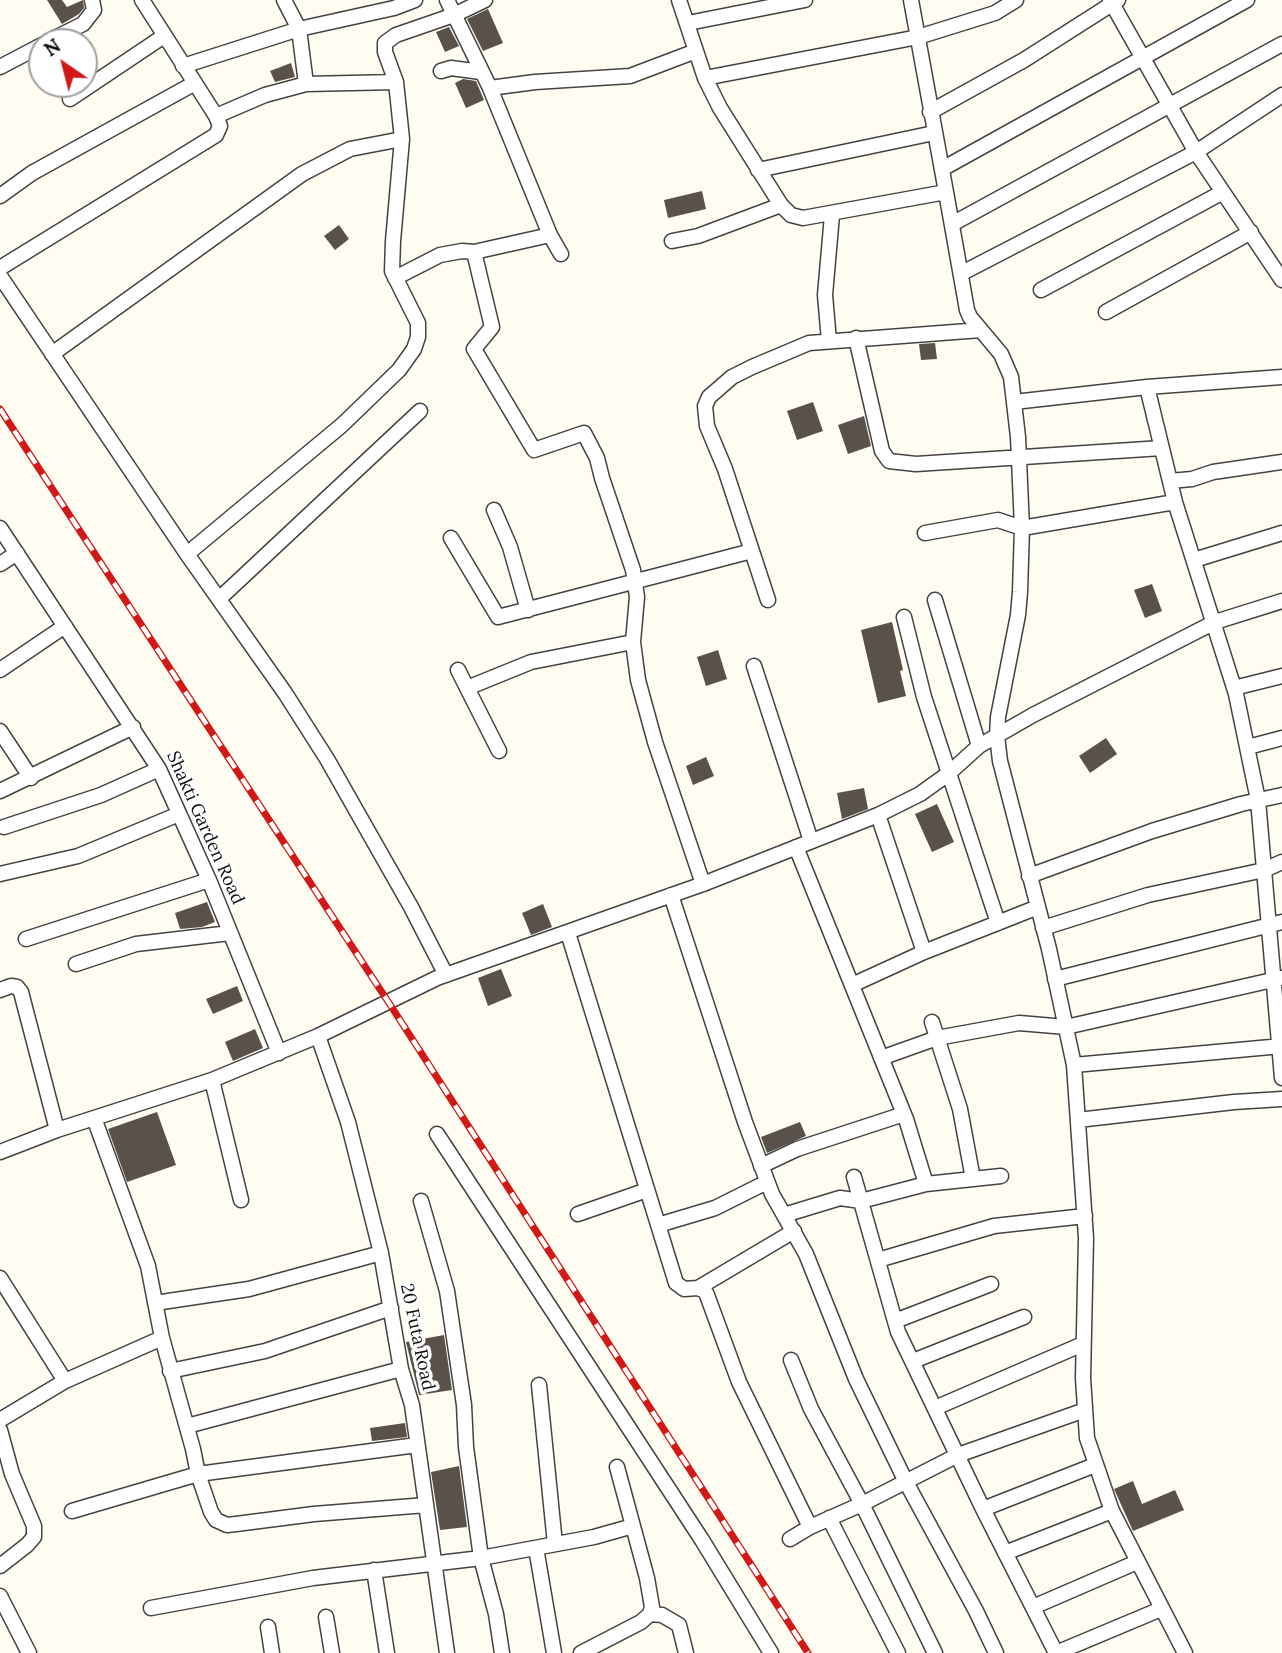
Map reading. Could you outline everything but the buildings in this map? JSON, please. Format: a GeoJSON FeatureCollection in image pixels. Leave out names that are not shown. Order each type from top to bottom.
{"type":"FeatureCollection","features":[{"type":"Feature","properties":{"kind":"street"},"geometry":{"type":"LineString","coordinates":[[0,268],[216,135],[220,127],[216,116],[142,0]]}},
{"type":"Feature","properties":{"kind":"street"},"geometry":{"type":"LineString","coordinates":[[284,0],[299,29],[306,84]]}},
{"type":"Feature","properties":{"kind":"street"},"geometry":{"type":"LineString","coordinates":[[183,66],[299,29],[394,8],[415,0]]}},
{"type":"Feature","properties":{"kind":"street"},"geometry":{"type":"LineString","coordinates":[[447,0],[490,88],[550,234],[561,254]]}},
{"type":"Feature","properties":{"kind":"street"},"geometry":{"type":"LineString","coordinates":[[187,554],[342,425],[399,370],[414,349],[418,337],[418,323],[392,271],[402,139],[396,82],[385,52],[385,43],[396,35],[454,15],[485,0]]}},
{"type":"Feature","properties":{"kind":"street"},"geometry":{"type":"LineString","coordinates":[[679,0],[705,78],[758,170],[781,205],[791,215],[803,218],[832,215],[946,192]]}},
{"type":"Feature","properties":{"kind":"street"},"geometry":{"type":"LineString","coordinates":[[688,23],[805,0]]}},
{"type":"Feature","properties":{"kind":"street"},"geometry":{"type":"LineString","coordinates":[[911,0],[967,310],[1001,354],[1011,377],[1019,456],[1022,528],[1018,615],[998,717],[997,736],[1000,761],[1038,907],[1074,1065],[1085,1216],[1083,1344],[1087,1438],[1112,1511],[1185,1653]]}},
{"type":"Feature","properties":{"kind":"street"},"geometry":{"type":"LineString","coordinates":[[705,78],[918,37],[995,13],[1016,0]]}},
{"type":"Feature","properties":{"kind":"street"},"geometry":{"type":"LineString","coordinates":[[942,169],[1247,0]]}},
{"type":"Feature","properties":{"kind":"street"},"geometry":{"type":"LineString","coordinates":[[75,28],[83,24],[94,10],[94,1]]}},
{"type":"Feature","properties":{"kind":"street"},"geometry":{"type":"LineString","coordinates":[[930,111],[1024,61],[1113,1],[1140,58],[1196,152],[1282,280]]}},
{"type":"Feature","properties":{"kind":"street"},"geometry":{"type":"LineString","coordinates":[[70,99],[164,36]]}},
{"type":"Feature","properties":{"kind":"street"},"geometry":{"type":"LineString","coordinates":[[952,224],[1282,44]]}},
{"type":"Feature","properties":{"kind":"street"},"geometry":{"type":"LineString","coordinates":[[490,88],[630,76],[696,51]]}},
{"type":"Feature","properties":{"kind":"street"},"geometry":{"type":"LineString","coordinates":[[0,67],[28,52]]}},
{"type":"Feature","properties":{"kind":"street"},"geometry":{"type":"LineString","coordinates":[[441,71],[450,68],[481,72]]}},
{"type":"Feature","properties":{"kind":"street"},"geometry":{"type":"LineString","coordinates":[[216,116],[265,95],[306,84],[396,82]]}},
{"type":"Feature","properties":{"kind":"street"},"geometry":{"type":"LineString","coordinates":[[0,196],[32,173],[195,83]]}},
{"type":"Feature","properties":{"kind":"street"},"geometry":{"type":"LineString","coordinates":[[961,273],[1196,152],[1282,95]]}},
{"type":"Feature","properties":{"kind":"street"},"geometry":{"type":"LineString","coordinates":[[758,170],[934,133]]}},
{"type":"Feature","properties":{"kind":"street"},"geometry":{"type":"LineString","coordinates":[[52,354],[302,174],[350,149],[402,139]]}},
{"type":"Feature","properties":{"kind":"street"},"geometry":{"type":"LineString","coordinates":[[1041,290],[1223,192]]}},
{"type":"Feature","properties":{"kind":"street"},"geometry":{"type":"LineString","coordinates":[[672,241],[698,236],[781,205]]}},
{"type":"Feature","properties":{"kind":"street"},"geometry":{"type":"LineString","coordinates":[[829,341],[825,295],[832,215]]}},
{"type":"Feature","properties":{"kind":"street"},"geometry":{"type":"LineString","coordinates":[[1105,312],[1251,232]]}},
{"type":"Feature","properties":{"kind":"street"},"geometry":{"type":"LineString","coordinates":[[395,278],[440,255],[474,252],[550,234]]}},
{"type":"Feature","properties":{"kind":"street"},"geometry":{"type":"LineString","coordinates":[[474,252],[492,327],[474,349],[534,450],[584,433],[597,458],[627,548],[635,583],[637,597],[633,642],[638,680],[655,742],[703,884]]}},
{"type":"Feature","properties":{"kind":"street"},"geometry":{"type":"LineString","coordinates":[[0,276],[187,554],[285,693],[327,759],[411,907],[446,975]]}},
{"type":"Feature","properties":{"kind":"street"},"geometry":{"type":"LineString","coordinates":[[768,600],[725,468],[707,426],[705,406],[709,397],[719,387],[752,366],[809,343],[981,330]]}},
{"type":"Feature","properties":{"kind":"street"},"geometry":{"type":"LineString","coordinates":[[856,338],[883,451],[889,461],[916,464],[1162,448]]}},
{"type":"Feature","properties":{"kind":"street"},"geometry":{"type":"LineString","coordinates":[[1014,402],[1147,387],[1282,377]]}},
{"type":"Feature","properties":{"kind":"street"},"geometry":{"type":"LineString","coordinates":[[1147,387],[1175,502],[1215,622],[1248,747],[1258,800],[1264,870],[1276,923],[1282,1078]]}},
{"type":"Feature","properties":{"kind":"street"},"geometry":{"type":"LineString","coordinates":[[219,599],[420,411]]}},
{"type":"Feature","properties":{"kind":"street"},"geometry":{"type":"LineString","coordinates":[[1170,481],[1282,462]]}},
{"type":"Feature","properties":{"kind":"street"},"geometry":{"type":"LineString","coordinates":[[925,534],[998,520],[1022,528],[1175,502]]}},
{"type":"Feature","properties":{"kind":"street"},"geometry":{"type":"LineString","coordinates":[[494,510],[510,547],[528,610]]}},
{"type":"Feature","properties":{"kind":"street","name":"Shakti Garden Road"},"geometry":{"type":"LineString","coordinates":[[0,528],[159,769],[209,880],[279,1053]]}},
{"type":"Feature","properties":{"kind":"street"},"geometry":{"type":"LineString","coordinates":[[1194,560],[1282,533]]}},
{"type":"Feature","properties":{"kind":"street"},"geometry":{"type":"LineString","coordinates":[[451,538],[498,617],[752,551]]}},
{"type":"Feature","properties":{"kind":"street"},"geometry":{"type":"LineString","coordinates":[[0,564],[17,553]]}},
{"type":"Feature","properties":{"kind":"street"},"geometry":{"type":"LineString","coordinates":[[935,600],[979,746]]}},
{"type":"Feature","properties":{"kind":"street"},"geometry":{"type":"LineString","coordinates":[[0,1152],[57,1130],[212,1080],[318,1036],[446,975],[703,884],[878,815],[920,794],[948,774],[979,746],[997,736],[1215,622],[1282,601]]}},
{"type":"Feature","properties":{"kind":"street"},"geometry":{"type":"LineString","coordinates":[[904,617],[924,697],[998,923]]}},
{"type":"Feature","properties":{"kind":"street"},"geometry":{"type":"LineString","coordinates":[[0,670],[65,626]]}},
{"type":"Feature","properties":{"kind":"street"},"geometry":{"type":"LineString","coordinates":[[467,688],[531,662],[633,642]]}},
{"type":"Feature","properties":{"kind":"street"},"geometry":{"type":"LineString","coordinates":[[754,666],[811,841]]}},
{"type":"Feature","properties":{"kind":"street"},"geometry":{"type":"LineString","coordinates":[[458,670],[499,751]]}},
{"type":"Feature","properties":{"kind":"street"},"geometry":{"type":"LineString","coordinates":[[1234,688],[1282,676]]}},
{"type":"Feature","properties":{"kind":"street"},"geometry":{"type":"LineString","coordinates":[[0,791],[133,727]]}},
{"type":"Feature","properties":{"kind":"street"},"geometry":{"type":"LineString","coordinates":[[0,731],[31,778]]}},
{"type":"Feature","properties":{"kind":"street"},"geometry":{"type":"LineString","coordinates":[[1248,747],[1282,738]]}},
{"type":"Feature","properties":{"kind":"street"},"geometry":{"type":"LineString","coordinates":[[4,827],[101,795],[159,769]]}},
{"type":"Feature","properties":{"kind":"street"},"geometry":{"type":"LineString","coordinates":[[1029,876],[1152,831],[1282,795]]}},
{"type":"Feature","properties":{"kind":"street"},"geometry":{"type":"LineString","coordinates":[[0,874],[78,856],[179,814]]}},
{"type":"Feature","properties":{"kind":"street"},"geometry":{"type":"LineString","coordinates":[[878,815],[925,952]]}},
{"type":"Feature","properties":{"kind":"street"},"geometry":{"type":"LineString","coordinates":[[796,848],[904,1114],[926,1184]]}},
{"type":"Feature","properties":{"kind":"street"},"geometry":{"type":"LineString","coordinates":[[1043,929],[1148,895],[1264,870],[1282,862]]}},
{"type":"Feature","properties":{"kind":"street"},"geometry":{"type":"LineString","coordinates":[[26,939],[209,880]]}},
{"type":"Feature","properties":{"kind":"street"},"geometry":{"type":"LineString","coordinates":[[671,895],[767,1182],[806,1254],[856,1379],[906,1482],[996,1653]]}},
{"type":"Feature","properties":{"kind":"street"},"geometry":{"type":"LineString","coordinates":[[852,985],[925,952],[1038,907]]}},
{"type":"Feature","properties":{"kind":"street"},"geometry":{"type":"LineString","coordinates":[[1055,979],[1276,923]]}},
{"type":"Feature","properties":{"kind":"street"},"geometry":{"type":"LineString","coordinates":[[76,964],[136,944],[230,933]]}},
{"type":"Feature","properties":{"kind":"street"},"geometry":{"type":"LineString","coordinates":[[568,933],[676,1283],[684,1289],[698,1288],[794,1231]]}},
{"type":"Feature","properties":{"kind":"street"},"geometry":{"type":"LineString","coordinates":[[881,1058],[937,1038],[1019,1023],[1066,1027],[1278,978]]}},
{"type":"Feature","properties":{"kind":"street"},"geometry":{"type":"LineString","coordinates":[[0,990],[11,986],[18,987],[21,992],[57,1130]]}},
{"type":"Feature","properties":{"kind":"street"},"geometry":{"type":"LineString","coordinates":[[932,1023],[960,1109],[973,1179]]}},
{"type":"Feature","properties":{"kind":"street","name":"20 Futa Road"},"geometry":{"type":"LineString","coordinates":[[318,1036],[348,1122],[381,1253],[401,1369],[412,1405],[447,1653]]}},
{"type":"Feature","properties":{"kind":"street"},"geometry":{"type":"LineString","coordinates":[[1074,1065],[1280,1046]]}},
{"type":"Feature","properties":{"kind":"street"},"geometry":{"type":"LineString","coordinates":[[212,1080],[241,1200]]}},
{"type":"Feature","properties":{"kind":"street"},"geometry":{"type":"LineString","coordinates":[[1078,1120],[1282,1099]]}},
{"type":"Feature","properties":{"kind":"street"},"geometry":{"type":"LineString","coordinates":[[761,1166],[797,1149],[904,1114]]}},
{"type":"Feature","properties":{"kind":"street"},"geometry":{"type":"LineString","coordinates":[[94,1118],[148,1266],[170,1371],[198,1474],[216,1520],[228,1525],[314,1514],[426,1505]]}},
{"type":"Feature","properties":{"kind":"street"},"geometry":{"type":"LineString","coordinates":[[437,1134],[702,1540],[771,1653]]}},
{"type":"Feature","properties":{"kind":"street"},"geometry":{"type":"LineString","coordinates":[[784,1215],[839,1198],[861,1201],[926,1184],[1001,1176]]}},
{"type":"Feature","properties":{"kind":"street"},"geometry":{"type":"LineString","coordinates":[[854,1177],[895,1321],[983,1509],[1056,1653],[1161,1609]]}},
{"type":"Feature","properties":{"kind":"street"},"geometry":{"type":"LineString","coordinates":[[658,1225],[715,1208],[767,1182]]}},
{"type":"Feature","properties":{"kind":"street"},"geometry":{"type":"LineString","coordinates":[[578,1214],[647,1190]]}},
{"type":"Feature","properties":{"kind":"street"},"geometry":{"type":"LineString","coordinates":[[421,1201],[447,1291],[464,1405],[481,1558],[496,1614],[502,1653]]}},
{"type":"Feature","properties":{"kind":"street"},"geometry":{"type":"LineString","coordinates":[[877,1260],[994,1226],[1085,1216]]}},
{"type":"Feature","properties":{"kind":"street"},"geometry":{"type":"LineString","coordinates":[[155,1303],[249,1289],[381,1253]]}},
{"type":"Feature","properties":{"kind":"street"},"geometry":{"type":"LineString","coordinates":[[0,1278],[65,1381]]}},
{"type":"Feature","properties":{"kind":"street"},"geometry":{"type":"LineString","coordinates":[[895,1321],[991,1284]]}},
{"type":"Feature","properties":{"kind":"street"},"geometry":{"type":"LineString","coordinates":[[698,1288],[707,1295],[740,1382],[810,1527]]}},
{"type":"Feature","properties":{"kind":"street"},"geometry":{"type":"LineString","coordinates":[[170,1371],[265,1352],[391,1308]]}},
{"type":"Feature","properties":{"kind":"street"},"geometry":{"type":"LineString","coordinates":[[913,1362],[1024,1317]]}},
{"type":"Feature","properties":{"kind":"street"},"geometry":{"type":"LineString","coordinates":[[0,1420],[65,1381],[162,1338]]}},
{"type":"Feature","properties":{"kind":"street"},"geometry":{"type":"LineString","coordinates":[[935,1408],[1083,1344]]}},
{"type":"Feature","properties":{"kind":"street"},"geometry":{"type":"LineString","coordinates":[[791,1360],[811,1409],[862,1504],[935,1653]]}},
{"type":"Feature","properties":{"kind":"street"},"geometry":{"type":"LineString","coordinates":[[187,1426],[401,1369]]}},
{"type":"Feature","properties":{"kind":"street"},"geometry":{"type":"LineString","coordinates":[[539,1385],[555,1545]]}},
{"type":"Feature","properties":{"kind":"street"},"geometry":{"type":"LineString","coordinates":[[790,1539],[958,1455],[1085,1410]]}},
{"type":"Feature","properties":{"kind":"street"},"geometry":{"type":"LineString","coordinates":[[0,1430],[12,1474],[34,1526],[34,1537],[0,1566]]}},
{"type":"Feature","properties":{"kind":"street"},"geometry":{"type":"LineString","coordinates":[[72,1511],[198,1474],[417,1445]]}},
{"type":"Feature","properties":{"kind":"street"},"geometry":{"type":"LineString","coordinates":[[983,1509],[1095,1465]]}},
{"type":"Feature","properties":{"kind":"street"},"geometry":{"type":"LineString","coordinates":[[581,1653],[640,1622],[650,1614],[652,1607],[617,1467]]}},
{"type":"Feature","properties":{"kind":"street"},"geometry":{"type":"LineString","coordinates":[[1005,1553],[1112,1511]]}},
{"type":"Feature","properties":{"kind":"street"},"geometry":{"type":"LineString","coordinates":[[829,1518],[898,1653]]}},
{"type":"Feature","properties":{"kind":"street"},"geometry":{"type":"LineString","coordinates":[[152,1608],[313,1578],[481,1558],[555,1545],[633,1526]]}},
{"type":"Feature","properties":{"kind":"street"},"geometry":{"type":"LineString","coordinates":[[536,1548],[554,1653]]}},
{"type":"Feature","properties":{"kind":"street"},"geometry":{"type":"LineString","coordinates":[[1032,1607],[1137,1562]]}},
{"type":"Feature","properties":{"kind":"street"},"geometry":{"type":"LineString","coordinates":[[374,1570],[387,1653]]}},
{"type":"Feature","properties":{"kind":"street"},"geometry":{"type":"LineString","coordinates":[[0,1596],[29,1653]]}},
{"type":"Feature","properties":{"kind":"street"},"geometry":{"type":"LineString","coordinates":[[650,1614],[662,1615],[679,1625],[686,1653]]}},
{"type":"Feature","properties":{"kind":"street"},"geometry":{"type":"LineString","coordinates":[[326,1617],[332,1653]]}},
{"type":"Feature","properties":{"kind":"street"},"geometry":{"type":"LineString","coordinates":[[268,1627],[272,1653]]}},
{"type":"Feature","properties":{"kind":"railway"},"geometry":{"type":"LineString","coordinates":[[0,409],[389,1003],[808,1653]]}}]}
